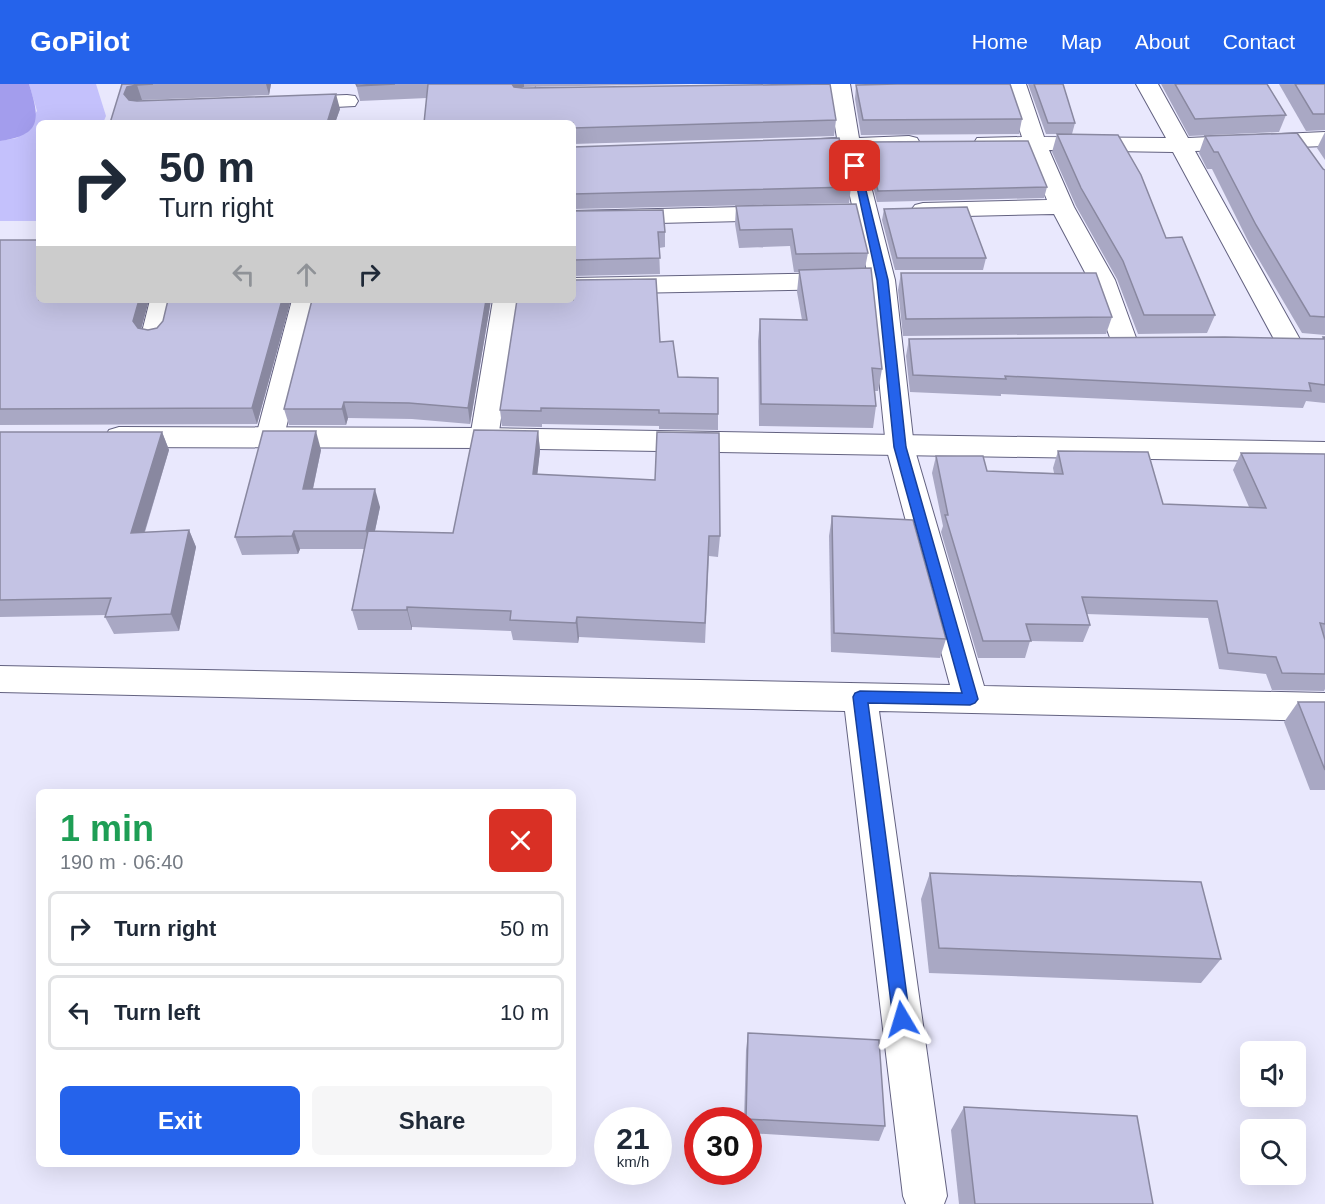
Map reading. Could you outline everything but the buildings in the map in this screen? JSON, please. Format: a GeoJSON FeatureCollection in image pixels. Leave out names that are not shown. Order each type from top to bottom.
{"type":"FeatureCollection","features":[{"type":"Feature","properties":{"kind":"street"},"geometry":{"type":"LineString","coordinates":[[1147,84],[1290,344]]}},
{"type":"Feature","properties":{"kind":"street"},"geometry":{"type":"LineString","coordinates":[[1008,87],[1035,143],[1090,280],[1126,346]]}},
{"type":"Feature","properties":{"kind":"street"},"geometry":{"type":"LineString","coordinates":[[840,88],[849,144],[875,211],[894,280],[901,346],[900,447],[970,699]]}},
{"type":"Feature","properties":{"kind":"street"},"geometry":{"type":"LineString","coordinates":[[521,120],[524,89],[548,94]]}},
{"type":"Feature","properties":{"kind":"street"},"geometry":{"type":"LineString","coordinates":[[279,104],[348,93],[343,120]]}},
{"type":"Feature","properties":{"kind":"street"},"geometry":{"type":"LineString","coordinates":[[1291,130],[1314,164]]}},
{"type":"Feature","properties":{"kind":"street"},"geometry":{"type":"LineString","coordinates":[[965,143],[1179,145],[1291,130],[1325,139]]}},
{"type":"Feature","properties":{"kind":"street"},"geometry":{"type":"LineString","coordinates":[[780,146],[931,143]]}},
{"type":"Feature","properties":{"kind":"street"},"geometry":{"type":"LineString","coordinates":[[875,211],[1062,207]]}},
{"type":"Feature","properties":{"kind":"street"},"geometry":{"type":"LineString","coordinates":[[576,218],[807,213]]}},
{"type":"Feature","properties":{"kind":"street"},"geometry":{"type":"LineString","coordinates":[[576,286],[894,280]]}},
{"type":"Feature","properties":{"kind":"street"},"geometry":{"type":"LineString","coordinates":[[154,336],[162,303]]}},
{"type":"Feature","properties":{"kind":"street"},"geometry":{"type":"LineString","coordinates":[[270,436],[304,303]]}},
{"type":"Feature","properties":{"kind":"street"},"geometry":{"type":"LineString","coordinates":[[484,438],[506,303]]}},
{"type":"Feature","properties":{"kind":"street"},"geometry":{"type":"LineString","coordinates":[[94,437],[484,438],[900,447],[1325,452]]}},
{"type":"Feature","properties":{"kind":"street"},"geometry":{"type":"LineString","coordinates":[[0,679],[1325,707]]}},
{"type":"Feature","properties":{"kind":"street"},"geometry":{"type":"LineString","coordinates":[[860,697],[925,1196]]}},
{"type":"Feature","properties":{"kind":"shaded area"},"geometry":{"type":"Polygon","coordinates":[[[0,84],[29,84],[36,116],[31,130],[14,138],[0,141],[0,84]]]}},
{"type":"Feature","properties":{"kind":"shaded area"},"geometry":{"type":"Polygon","coordinates":[[[29,84],[96,84],[106,116],[104,120],[36,120],[36,221],[0,221],[0,141],[17,138],[37,111],[29,84]]]}},
{"type":"Feature","properties":{"kind":"route"},"geometry":{"type":"LineString","coordinates":[[855,166],[882,280],[900,447],[970,699],[860,697],[902,1019]]}}]}
